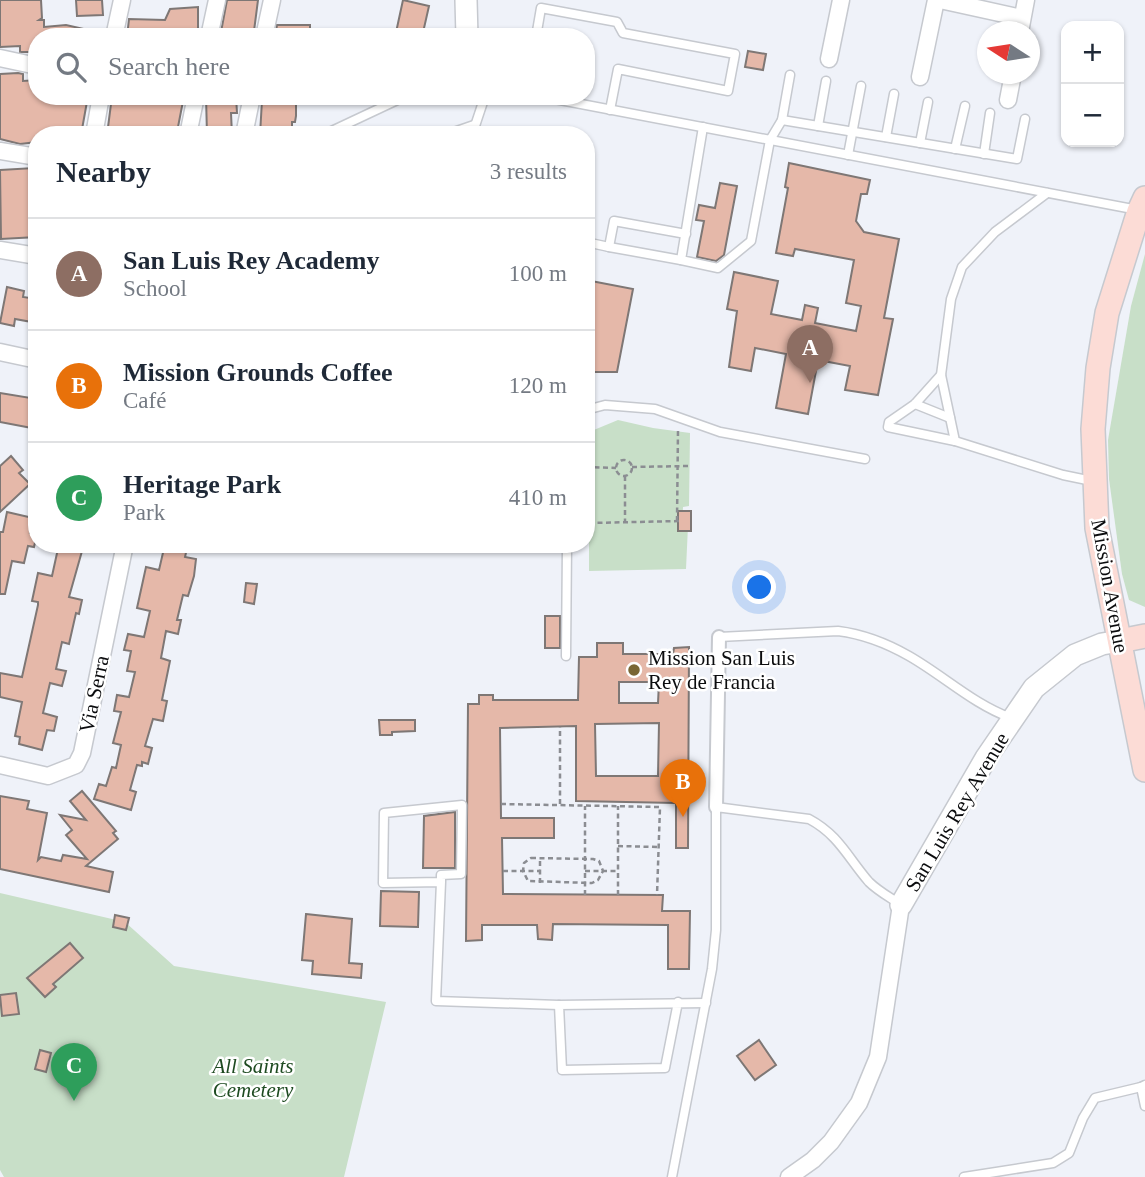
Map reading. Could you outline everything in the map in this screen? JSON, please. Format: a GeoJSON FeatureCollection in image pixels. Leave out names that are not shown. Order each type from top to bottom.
{"type":"FeatureCollection","features":[{"type":"Feature","properties":{"kind":"main road","name":"Mission Avenue"},"geometry":{"type":"LineString","coordinates":[[1142,204],[1107,313],[1093,429],[1097,528],[1145,770]]}},
{"type":"Feature","properties":{"kind":"main road"},"geometry":{"type":"LineString","coordinates":[[1120,641],[1145,636]]}},
{"type":"Feature","properties":{"kind":"street"},"geometry":{"type":"LineString","coordinates":[[116,28],[122,0]]}},
{"type":"Feature","properties":{"kind":"street"},"geometry":{"type":"LineString","coordinates":[[211,28],[217,0]]}},
{"type":"Feature","properties":{"kind":"street"},"geometry":{"type":"LineString","coordinates":[[266,28],[272,0]]}},
{"type":"Feature","properties":{"kind":"street"},"geometry":{"type":"LineString","coordinates":[[466,0],[467,28]]}},
{"type":"Feature","properties":{"kind":"street"},"geometry":{"type":"LineString","coordinates":[[829,59],[841,0]]}},
{"type":"Feature","properties":{"kind":"street"},"geometry":{"type":"LineString","coordinates":[[920,77],[938,0],[957,2],[1010,21]]}},
{"type":"Feature","properties":{"kind":"street"},"geometry":{"type":"LineString","coordinates":[[1022,21],[1026,0]]}},
{"type":"Feature","properties":{"kind":"street"},"geometry":{"type":"LineString","coordinates":[[0,58],[28,64]]}},
{"type":"Feature","properties":{"kind":"street"},"geometry":{"type":"LineString","coordinates":[[1008,100],[1011,84]]}},
{"type":"Feature","properties":{"kind":"street"},"geometry":{"type":"LineString","coordinates":[[96,126],[99,105]]}},
{"type":"Feature","properties":{"kind":"street"},"geometry":{"type":"LineString","coordinates":[[190,126],[194,105]]}},
{"type":"Feature","properties":{"kind":"street"},"geometry":{"type":"LineString","coordinates":[[246,126],[250,105]]}},
{"type":"Feature","properties":{"kind":"street"},"geometry":{"type":"LineString","coordinates":[[0,151],[28,156]]}},
{"type":"Feature","properties":{"kind":"street"},"geometry":{"type":"LineString","coordinates":[[0,250],[28,255]]}},
{"type":"Feature","properties":{"kind":"street"},"geometry":{"type":"LineString","coordinates":[[0,352],[28,358]]}},
{"type":"Feature","properties":{"kind":"street","name":"Via Serra"},"geometry":{"type":"LineString","coordinates":[[0,765],[48,776],[76,765],[82,753],[123,553]]}},
{"type":"Feature","properties":{"kind":"street"},"geometry":{"type":"LineString","coordinates":[[716,807],[719,637]]}},
{"type":"Feature","properties":{"kind":"street","name":"San Luis Rey Avenue"},"geometry":{"type":"LineString","coordinates":[[789,1177],[813,1160],[831,1142],[859,1103],[878,1057],[901,905],[986,758],[1034,688],[1075,656],[1120,641]]}},
{"type":"Feature","properties":{"kind":"lane"},"geometry":{"type":"LineString","coordinates":[[538,28],[541,8],[617,22],[624,33],[735,54],[728,91],[618,69],[610,110]]}},
{"type":"Feature","properties":{"kind":"lane"},"geometry":{"type":"LineString","coordinates":[[595,245],[718,268],[751,242],[770,140],[782,120],[790,75]]}},
{"type":"Feature","properties":{"kind":"lane"},"geometry":{"type":"LineString","coordinates":[[818,126],[826,81]]}},
{"type":"Feature","properties":{"kind":"lane"},"geometry":{"type":"LineString","coordinates":[[848,155],[861,86]]}},
{"type":"Feature","properties":{"kind":"lane"},"geometry":{"type":"LineString","coordinates":[[886,137],[894,94]]}},
{"type":"Feature","properties":{"kind":"lane"},"geometry":{"type":"LineString","coordinates":[[920,143],[928,102]]}},
{"type":"Feature","properties":{"kind":"lane"},"geometry":{"type":"LineString","coordinates":[[342,126],[387,105]]}},
{"type":"Feature","properties":{"kind":"lane"},"geometry":{"type":"LineString","coordinates":[[471,126],[474,125],[482,105]]}},
{"type":"Feature","properties":{"kind":"lane"},"geometry":{"type":"LineString","coordinates":[[585,105],[1047,193],[1142,204]]}},
{"type":"Feature","properties":{"kind":"lane"},"geometry":{"type":"LineString","coordinates":[[955,149],[964,106]]}},
{"type":"Feature","properties":{"kind":"lane"},"geometry":{"type":"LineString","coordinates":[[984,154],[990,113]]}},
{"type":"Feature","properties":{"kind":"lane"},"geometry":{"type":"LineString","coordinates":[[782,120],[1017,159],[1025,119]]}},
{"type":"Feature","properties":{"kind":"lane"},"geometry":{"type":"LineString","coordinates":[[681,260],[703,127]]}},
{"type":"Feature","properties":{"kind":"lane"},"geometry":{"type":"LineString","coordinates":[[955,441],[941,375],[951,299],[962,267],[995,232],[1047,193]]}},
{"type":"Feature","properties":{"kind":"lane"},"geometry":{"type":"LineString","coordinates":[[609,247],[614,221],[686,234]]}},
{"type":"Feature","properties":{"kind":"lane"},"geometry":{"type":"LineString","coordinates":[[941,375],[915,404],[889,422],[888,427],[955,441],[1095,482]]}},
{"type":"Feature","properties":{"kind":"lane"},"geometry":{"type":"LineString","coordinates":[[915,404],[950,418]]}},
{"type":"Feature","properties":{"kind":"lane"},"geometry":{"type":"LineString","coordinates":[[595,408],[606,405],[655,409],[720,432],[865,459]]}},
{"type":"Feature","properties":{"kind":"lane"},"geometry":{"type":"LineString","coordinates":[[566,656],[567,553]]}},
{"type":"Feature","properties":{"kind":"lane"},"geometry":{"type":"LineString","coordinates":[[719,637],[838,631],[856,633],[908,655],[990,710],[1014,719]]}},
{"type":"Feature","properties":{"kind":"lane"},"geometry":{"type":"LineString","coordinates":[[441,881],[383,883],[384,813],[462,806],[461,874],[441,875],[441,881],[436,1001],[559,1005],[706,1003]]}},
{"type":"Feature","properties":{"kind":"lane"},"geometry":{"type":"LineString","coordinates":[[672,1177],[706,1003],[716,930],[716,807],[809,819],[822,825],[834,835],[871,884],[901,905]]}},
{"type":"Feature","properties":{"kind":"lane"},"geometry":{"type":"LineString","coordinates":[[559,1005],[562,1070],[664,1068],[678,1002]]}},
{"type":"Feature","properties":{"kind":"lane"},"geometry":{"type":"LineString","coordinates":[[964,1177],[1054,1163],[1069,1153],[1083,1118],[1095,1098],[1143,1086],[1145,1106]]}},
{"type":"Feature","properties":{"kind":"path"},"geometry":{"type":"LineString","coordinates":[[677,521],[678,432],[681,418]]}},
{"type":"Feature","properties":{"kind":"path"},"geometry":{"type":"LineString","coordinates":[[616,468],[624,459],[630,462],[632,467],[625,476]]}},
{"type":"Feature","properties":{"kind":"path"},"geometry":{"type":"LineString","coordinates":[[632,467],[690,466]]}},
{"type":"Feature","properties":{"kind":"path"},"geometry":{"type":"LineString","coordinates":[[595,467],[616,468]]}},
{"type":"Feature","properties":{"kind":"path"},"geometry":{"type":"LineString","coordinates":[[616,468],[625,476]]}},
{"type":"Feature","properties":{"kind":"path"},"geometry":{"type":"LineString","coordinates":[[625,476],[625,522]]}},
{"type":"Feature","properties":{"kind":"path"},"geometry":{"type":"LineString","coordinates":[[595,523],[682,521]]}},
{"type":"Feature","properties":{"kind":"path"},"geometry":{"type":"LineString","coordinates":[[560,727],[560,804]]}},
{"type":"Feature","properties":{"kind":"path"},"geometry":{"type":"LineString","coordinates":[[501,804],[660,807],[657,895]]}},
{"type":"Feature","properties":{"kind":"path"},"geometry":{"type":"LineString","coordinates":[[585,806],[585,895]]}},
{"type":"Feature","properties":{"kind":"path"},"geometry":{"type":"LineString","coordinates":[[618,806],[618,895]]}},
{"type":"Feature","properties":{"kind":"path"},"geometry":{"type":"LineString","coordinates":[[618,846],[659,847]]}},
{"type":"Feature","properties":{"kind":"path"},"geometry":{"type":"LineString","coordinates":[[540,858],[540,883]]}},
{"type":"Feature","properties":{"kind":"path"},"geometry":{"type":"LineString","coordinates":[[540,858],[599,861],[603,871],[598,880],[592,883],[540,883],[528,881],[523,871],[527,861],[540,858]]}},
{"type":"Feature","properties":{"kind":"path"},"geometry":{"type":"LineString","coordinates":[[503,871],[540,871]]}},
{"type":"Feature","properties":{"kind":"path"},"geometry":{"type":"LineString","coordinates":[[585,871],[618,871]]}},
{"type":"Feature","properties":{"kind":"green space"},"geometry":{"type":"Polygon","coordinates":[[[1145,254],[1145,607],[1129,600],[1122,574],[1109,479],[1108,440],[1131,306],[1145,254]]]}},
{"type":"Feature","properties":{"kind":"green space"},"geometry":{"type":"Polygon","coordinates":[[[618,420],[690,433],[689,506],[683,507],[682,525],[688,526],[686,569],[589,571],[589,553],[595,553],[595,430],[618,420]]]}},
{"type":"Feature","properties":{"kind":"green space","name":"All Saints Cemetery"},"geometry":{"type":"Polygon","coordinates":[[[0,893],[125,922],[174,966],[386,1002],[344,1177],[4,1177],[0,1170],[0,893]]]}},
{"type":"Feature","properties":{"kind":"building"},"geometry":{"type":"Polygon","coordinates":[[[0,0],[41,0],[42,18],[39,20],[44,20],[44,27],[66,25],[79,28],[28,28],[28,52],[20,52],[20,46],[0,47],[0,0]]]}},
{"type":"Feature","properties":{"kind":"building"},"geometry":{"type":"Polygon","coordinates":[[[76,0],[102,0],[103,15],[77,16],[76,0]]]}},
{"type":"Feature","properties":{"kind":"building"},"geometry":{"type":"Polygon","coordinates":[[[227,0],[258,0],[254,28],[222,28],[227,0]]]}},
{"type":"Feature","properties":{"kind":"building"},"geometry":{"type":"Polygon","coordinates":[[[403,0],[429,6],[424,28],[397,28],[403,0]]]}},
{"type":"Feature","properties":{"kind":"building"},"geometry":{"type":"Polygon","coordinates":[[[198,7],[198,28],[128,28],[129,19],[165,20],[170,9],[198,7]]]}},
{"type":"Feature","properties":{"kind":"building"},"geometry":{"type":"Polygon","coordinates":[[[277,25],[310,25],[310,28],[276,28],[277,25]]]}},
{"type":"Feature","properties":{"kind":"building"},"geometry":{"type":"Polygon","coordinates":[[[748,51],[766,54],[763,70],[745,67],[748,51]]]}},
{"type":"Feature","properties":{"kind":"building"},"geometry":{"type":"Polygon","coordinates":[[[0,74],[23,74],[23,81],[28,81],[28,105],[86,105],[83,126],[28,126],[28,143],[0,139],[0,74]]]}},
{"type":"Feature","properties":{"kind":"building"},"geometry":{"type":"Polygon","coordinates":[[[111,105],[182,105],[178,126],[108,126],[111,105]]]}},
{"type":"Feature","properties":{"kind":"building"},"geometry":{"type":"Polygon","coordinates":[[[206,105],[237,105],[237,113],[231,113],[232,126],[207,126],[206,105]]]}},
{"type":"Feature","properties":{"kind":"building"},"geometry":{"type":"Polygon","coordinates":[[[262,105],[296,105],[295,122],[292,122],[292,126],[261,126],[262,105]]]}},
{"type":"Feature","properties":{"kind":"building"},"geometry":{"type":"Polygon","coordinates":[[[789,163],[870,180],[867,194],[861,194],[856,221],[864,232],[899,239],[884,318],[893,319],[878,395],[845,390],[850,366],[818,360],[808,414],[776,408],[786,354],[755,348],[751,371],[729,367],[737,311],[727,309],[734,272],[778,281],[771,314],[802,320],[805,305],[818,308],[815,323],[856,331],[861,306],[846,303],[854,260],[795,249],[793,256],[776,253],[788,188],[785,187],[789,163]]]}},
{"type":"Feature","properties":{"kind":"building"},"geometry":{"type":"Polygon","coordinates":[[[28,168],[28,238],[1,239],[0,170],[28,168]]]}},
{"type":"Feature","properties":{"kind":"building"},"geometry":{"type":"Polygon","coordinates":[[[720,183],[737,186],[724,255],[716,261],[697,257],[704,221],[696,220],[699,205],[715,208],[720,183]]]}},
{"type":"Feature","properties":{"kind":"building"},"geometry":{"type":"Polygon","coordinates":[[[595,282],[633,289],[617,372],[595,372],[595,282]]]}},
{"type":"Feature","properties":{"kind":"building"},"geometry":{"type":"Polygon","coordinates":[[[7,287],[24,291],[23,297],[28,298],[28,321],[15,319],[14,326],[0,323],[7,287]]]}},
{"type":"Feature","properties":{"kind":"building"},"geometry":{"type":"Polygon","coordinates":[[[0,393],[28,398],[28,427],[0,422],[0,393]]]}},
{"type":"Feature","properties":{"kind":"building"},"geometry":{"type":"Polygon","coordinates":[[[11,456],[23,470],[19,473],[28,482],[28,486],[0,512],[0,466],[11,456]]]}},
{"type":"Feature","properties":{"kind":"building"},"geometry":{"type":"Polygon","coordinates":[[[678,511],[691,511],[691,531],[678,531],[678,511]]]}},
{"type":"Feature","properties":{"kind":"building"},"geometry":{"type":"Polygon","coordinates":[[[7,512],[28,517],[28,546],[24,563],[12,561],[5,594],[0,594],[0,532],[3,532],[7,512]]]}},
{"type":"Feature","properties":{"kind":"building"},"geometry":{"type":"Polygon","coordinates":[[[57,553],[81,553],[69,597],[82,600],[69,644],[62,642],[56,669],[66,671],[62,686],[50,683],[43,713],[57,717],[54,731],[47,730],[42,750],[19,744],[20,737],[15,736],[22,702],[0,697],[0,673],[22,677],[38,605],[38,602],[32,601],[38,573],[52,576],[57,553]]]}},
{"type":"Feature","properties":{"kind":"building"},"geometry":{"type":"Polygon","coordinates":[[[163,553],[186,553],[185,557],[196,559],[188,596],[183,595],[177,620],[181,620],[178,634],[166,631],[161,658],[170,661],[162,700],[167,701],[163,721],[153,719],[145,746],[152,748],[148,764],[142,762],[142,766],[137,765],[130,790],[136,792],[131,810],[94,799],[99,784],[106,786],[112,767],[116,768],[121,745],[113,743],[121,712],[114,711],[117,695],[129,697],[135,672],[127,671],[131,651],[124,650],[128,634],[144,637],[150,611],[137,608],[146,567],[159,570],[163,553]]]}},
{"type":"Feature","properties":{"kind":"building"},"geometry":{"type":"Polygon","coordinates":[[[246,583],[257,584],[254,604],[244,602],[246,583]]]}},
{"type":"Feature","properties":{"kind":"building"},"geometry":{"type":"Polygon","coordinates":[[[545,616],[560,616],[560,648],[545,648],[545,616]]]}},
{"type":"Feature","properties":{"kind":"building"},"geometry":{"type":"Polygon","coordinates":[[[597,643],[623,643],[623,654],[673,654],[674,648],[689,647],[688,848],[676,848],[676,803],[576,801],[576,726],[500,728],[501,818],[554,818],[554,838],[502,838],[503,894],[663,895],[662,911],[690,911],[689,969],[668,969],[668,925],[553,924],[552,940],[538,939],[537,925],[482,925],[482,940],[466,941],[468,704],[479,704],[479,695],[493,695],[493,700],[578,700],[579,657],[597,657],[597,643]],[[619,682],[619,703],[658,703],[659,682],[619,682]],[[659,723],[595,724],[596,776],[658,776],[659,723]]]}},
{"type":"Feature","properties":{"kind":"building"},"geometry":{"type":"Polygon","coordinates":[[[379,720],[415,720],[415,731],[380,735],[379,720]]]}},
{"type":"Feature","properties":{"kind":"building"},"geometry":{"type":"Polygon","coordinates":[[[82,791],[116,831],[113,833],[118,839],[86,866],[113,872],[109,892],[0,869],[0,796],[29,801],[27,809],[47,813],[38,860],[41,857],[61,861],[63,855],[87,859],[66,835],[72,830],[60,815],[86,820],[70,801],[82,791]]]}},
{"type":"Feature","properties":{"kind":"building"},"geometry":{"type":"Polygon","coordinates":[[[455,812],[455,868],[423,868],[424,816],[455,812]]]}},
{"type":"Feature","properties":{"kind":"building"},"geometry":{"type":"Polygon","coordinates":[[[381,891],[419,892],[418,927],[380,926],[381,891]]]}},
{"type":"Feature","properties":{"kind":"building"},"geometry":{"type":"Polygon","coordinates":[[[306,914],[352,919],[349,963],[362,964],[361,978],[312,974],[313,961],[302,960],[306,914]]]}},
{"type":"Feature","properties":{"kind":"building"},"geometry":{"type":"Polygon","coordinates":[[[115,915],[129,918],[126,930],[113,927],[115,915]]]}},
{"type":"Feature","properties":{"kind":"building"},"geometry":{"type":"Polygon","coordinates":[[[70,943],[83,958],[53,984],[56,987],[45,997],[27,978],[70,943]]]}},
{"type":"Feature","properties":{"kind":"building"},"geometry":{"type":"Polygon","coordinates":[[[16,993],[19,1014],[2,1016],[0,995],[16,993]]]}},
{"type":"Feature","properties":{"kind":"building"},"geometry":{"type":"Polygon","coordinates":[[[759,1040],[776,1065],[755,1080],[737,1056],[759,1040]]]}},
{"type":"Feature","properties":{"kind":"building"},"geometry":{"type":"Polygon","coordinates":[[[40,1050],[51,1053],[46,1072],[35,1069],[40,1050]]]}},
{"type":"Feature","properties":{"kind":"place","name":"San Luis Rey Academy"},"geometry":{"type":"Point","coordinates":[810,383]}},
{"type":"Feature","properties":{"kind":"place","name":"Mission San Luis Rey de Francia"},"geometry":{"type":"Point","coordinates":[634,670]}},
{"type":"Feature","properties":{"kind":"place","name":"Mission Grounds Coffee"},"geometry":{"type":"Point","coordinates":[683,817]}},
{"type":"Feature","properties":{"kind":"place","name":"Heritage Park"},"geometry":{"type":"Point","coordinates":[74,1101]}}]}
